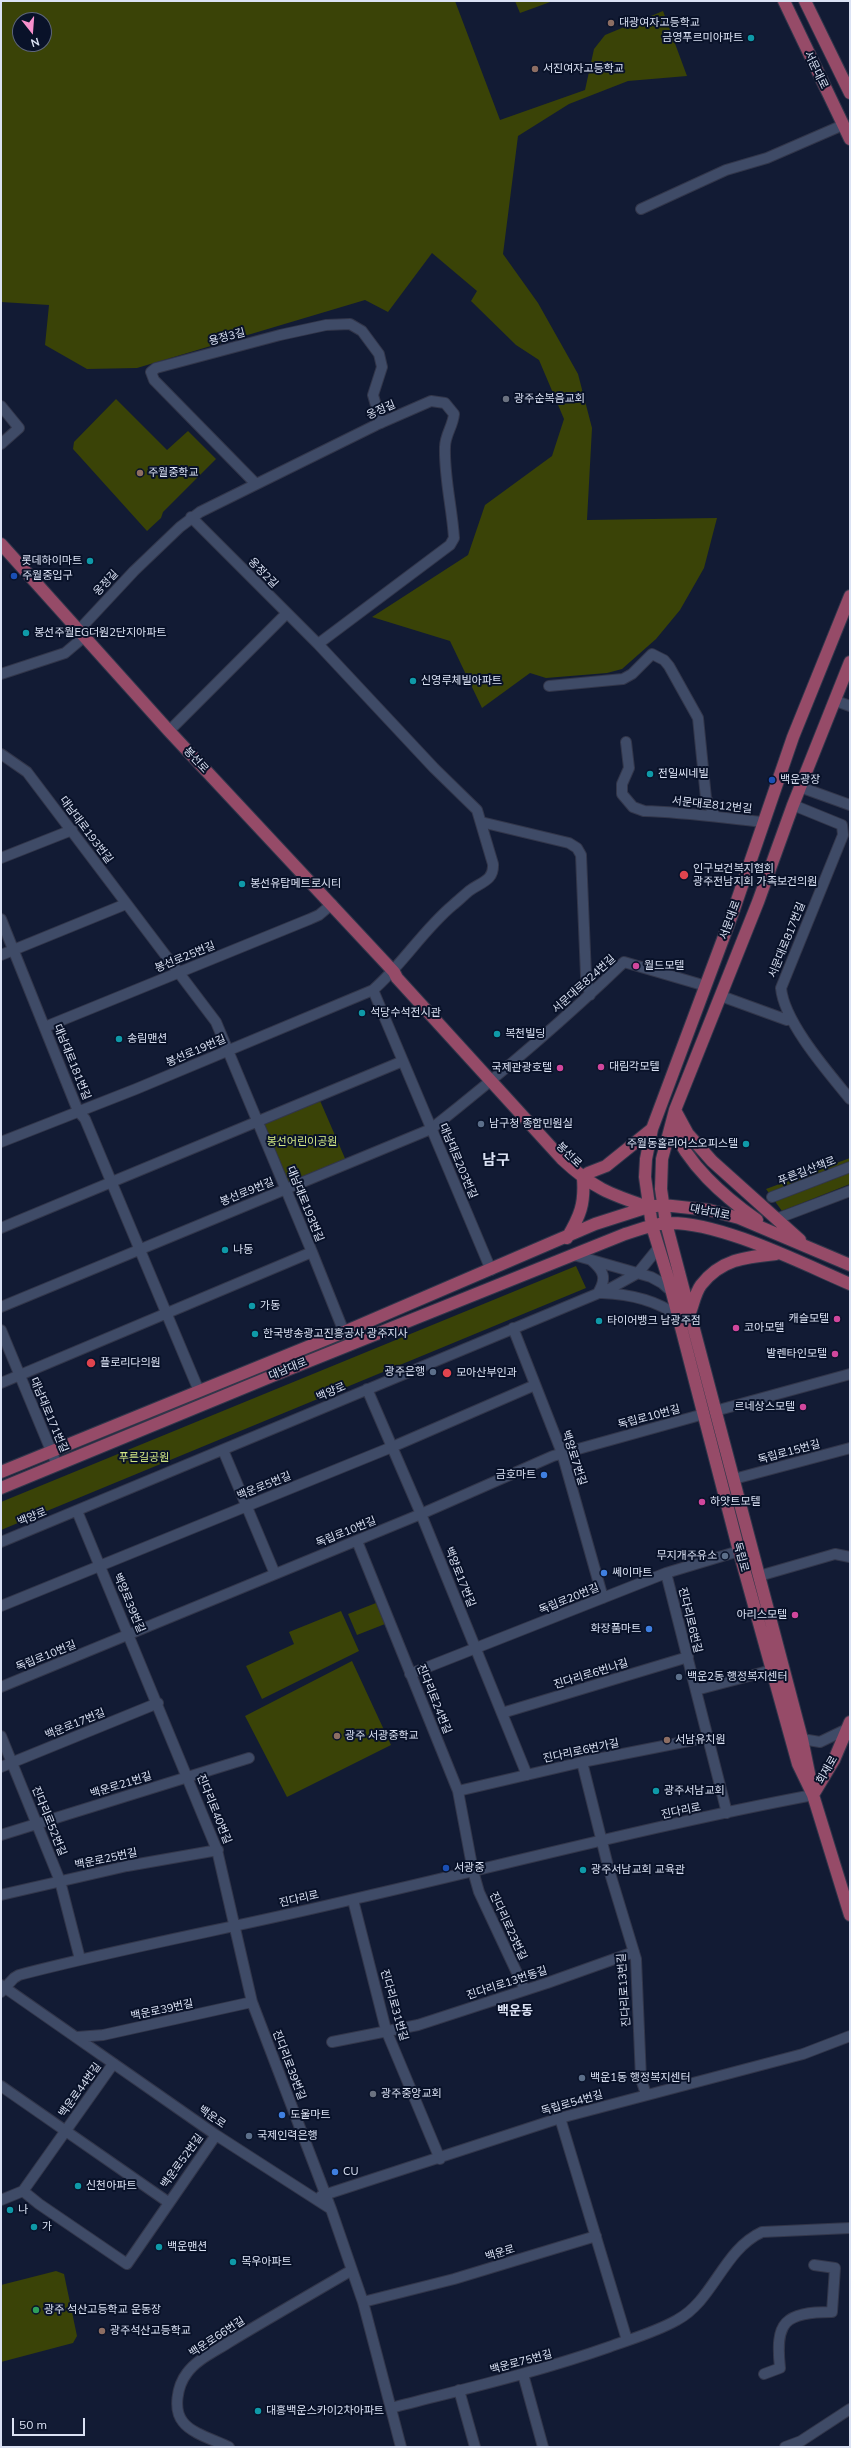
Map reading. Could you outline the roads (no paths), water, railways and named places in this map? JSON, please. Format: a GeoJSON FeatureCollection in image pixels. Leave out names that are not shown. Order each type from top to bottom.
{"type":"FeatureCollection","features":[{"type":"Feature","properties":{"kind":"main road","name":"서문대로"},"geometry":{"type":"LineString","coordinates":[[784,1],[850,139]]}},
{"type":"Feature","properties":{"kind":"main road","name":"서문대로"},"geometry":{"type":"LineString","coordinates":[[805,1],[850,93]]}},
{"type":"Feature","properties":{"kind":"main road","name":"봉선로"},"geometry":{"type":"LineString","coordinates":[[1,544],[169,732],[332,904],[395,973],[400,975],[532,1121],[585,1175],[648,1203],[663,1205]]}},
{"type":"Feature","properties":{"kind":"main road","name":"서문대로"},"geometry":{"type":"LineString","coordinates":[[652,1226],[648,1203],[646,1159],[652,1129],[706,986],[811,689],[847,615],[850,596]]}},
{"type":"Feature","properties":{"kind":"main road","name":"서문대로"},"geometry":{"type":"LineString","coordinates":[[666,1223],[661,1189],[662,1160],[675,1110],[721,996],[793,805],[836,701],[850,662]]}},
{"type":"Feature","properties":{"kind":"main road"},"geometry":{"type":"LineString","coordinates":[[675,1110],[688,1134],[712,1161],[806,1247]]}},
{"type":"Feature","properties":{"kind":"main road"},"geometry":{"type":"LineString","coordinates":[[671,1125],[678,1140],[702,1173],[738,1207],[775,1234]]}},
{"type":"Feature","properties":{"kind":"main road"},"geometry":{"type":"LineString","coordinates":[[567,1238],[579,1217],[584,1198],[585,1175],[606,1166],[652,1129]]}},
{"type":"Feature","properties":{"kind":"main road","name":"대남대로"},"geometry":{"type":"LineString","coordinates":[[1,1472],[344,1332],[567,1238],[595,1224],[648,1203]]}},
{"type":"Feature","properties":{"kind":"main road","name":"대남대로"},"geometry":{"type":"LineString","coordinates":[[663,1205],[709,1210],[732,1216],[850,1265]]}},
{"type":"Feature","properties":{"kind":"main road","name":"대남대로"},"geometry":{"type":"LineString","coordinates":[[1,1488],[575,1254],[625,1234],[652,1226],[666,1223],[704,1227],[780,1254],[850,1284]]}},
{"type":"Feature","properties":{"kind":"main road","name":"독립로"},"geometry":{"type":"LineString","coordinates":[[666,1223],[684,1315],[710,1413],[739,1551],[798,1764],[812,1795],[850,1915]]}},
{"type":"Feature","properties":{"kind":"main road","name":"독립로"},"geometry":{"type":"LineString","coordinates":[[652,1226],[672,1292],[684,1315]]}},
{"type":"Feature","properties":{"kind":"main road"},"geometry":{"type":"LineString","coordinates":[[567,1238],[576,1236],[580,1238],[583,1246],[575,1254]]}},
{"type":"Feature","properties":{"kind":"main road"},"geometry":{"type":"LineString","coordinates":[[684,1315],[700,1286],[717,1269],[743,1257],[780,1254]]}},
{"type":"Feature","properties":{"kind":"main road","name":"독립로"},"geometry":{"type":"LineString","coordinates":[[710,1413],[734,1479],[802,1739],[812,1795]]}},
{"type":"Feature","properties":{"kind":"main road","name":"회재로"},"geometry":{"type":"LineString","coordinates":[[812,1795],[834,1760],[849,1726]]}},
{"type":"Feature","properties":{"kind":"street"},"geometry":{"type":"LineString","coordinates":[[640,209],[726,170],[766,158],[843,125]]}},
{"type":"Feature","properties":{"kind":"street","name":"용정3길"},"geometry":{"type":"LineString","coordinates":[[256,484],[154,380],[151,372],[156,368],[280,335],[326,325],[350,324],[362,331],[379,354],[382,366],[373,395],[381,423]]}},
{"type":"Feature","properties":{"kind":"street","name":"옹정길"},"geometry":{"type":"LineString","coordinates":[[1,674],[65,653],[134,571],[191,517],[381,423],[431,402],[445,403],[451,408],[454,414],[453,422],[446,439],[445,464],[454,538],[443,550],[318,644]]}},
{"type":"Feature","properties":{"kind":"street"},"geometry":{"type":"LineString","coordinates":[[1,406],[19,428],[1,444]]}},
{"type":"Feature","properties":{"kind":"street","name":"옹정2길"},"geometry":{"type":"LineString","coordinates":[[191,517],[286,614],[318,644],[434,768],[477,810],[481,822]]}},
{"type":"Feature","properties":{"kind":"street"},"geometry":{"type":"LineString","coordinates":[[169,732],[286,614]]}},
{"type":"Feature","properties":{"kind":"street"},"geometry":{"type":"LineString","coordinates":[[549,686],[612,682],[632,674],[652,654],[664,660],[698,718],[706,798],[714,814]]}},
{"type":"Feature","properties":{"kind":"street"},"geometry":{"type":"LineString","coordinates":[[836,701],[850,706]]}},
{"type":"Feature","properties":{"kind":"street","name":"서문대로812번길"},"geometry":{"type":"LineString","coordinates":[[626,742],[629,768],[622,789],[624,798],[633,807],[644,811],[714,814],[730,819],[763,822]]}},
{"type":"Feature","properties":{"kind":"street","name":"대남대로193번길"},"geometry":{"type":"LineString","coordinates":[[1,754],[27,772],[216,1022],[229,1050],[344,1332]]}},
{"type":"Feature","properties":{"kind":"street"},"geometry":{"type":"LineString","coordinates":[[800,788],[850,805]]}},
{"type":"Feature","properties":{"kind":"street","name":"서문대로817번길"},"geometry":{"type":"LineString","coordinates":[[791,1018],[782,999],[781,988],[843,835],[842,825],[793,805]]}},
{"type":"Feature","properties":{"kind":"street"},"geometry":{"type":"LineString","coordinates":[[481,822],[569,844],[577,848],[581,855],[586,976],[590,996]]}},
{"type":"Feature","properties":{"kind":"street","name":"봉선로19번길"},"geometry":{"type":"LineString","coordinates":[[1,1142],[373,990],[395,973],[444,913],[470,891],[489,880],[493,872],[493,864],[481,822]]}},
{"type":"Feature","properties":{"kind":"street"},"geometry":{"type":"LineString","coordinates":[[1,858],[72,830]]}},
{"type":"Feature","properties":{"kind":"street"},"geometry":{"type":"LineString","coordinates":[[1,955],[126,904]]}},
{"type":"Feature","properties":{"kind":"street","name":"봉선로25번길"},"geometry":{"type":"LineString","coordinates":[[45,1027],[310,920],[319,915],[332,904]]}},
{"type":"Feature","properties":{"kind":"street","name":"대남대로181번길"},"geometry":{"type":"LineString","coordinates":[[1,919],[78,1111],[85,1119],[199,1391]]}},
{"type":"Feature","properties":{"kind":"street","name":"서문대로824번길"},"geometry":{"type":"LineString","coordinates":[[494,1079],[590,996],[624,962],[706,986]]}},
{"type":"Feature","properties":{"kind":"street","name":"대남대로203번길"},"geometry":{"type":"LineString","coordinates":[[373,990],[491,1270]]}},
{"type":"Feature","properties":{"kind":"street"},"geometry":{"type":"LineString","coordinates":[[721,996],[786,1020],[791,1018],[820,1062],[850,1099]]}},
{"type":"Feature","properties":{"kind":"street"},"geometry":{"type":"LineString","coordinates":[[1,1228],[403,1061]]}},
{"type":"Feature","properties":{"kind":"street","name":"봉선로9번길"},"geometry":{"type":"LineString","coordinates":[[1,1307],[432,1129],[494,1079]]}},
{"type":"Feature","properties":{"kind":"street","name":"푸른길산책로"},"geometry":{"type":"LineString","coordinates":[[772,1197],[850,1167]]}},
{"type":"Feature","properties":{"kind":"street"},"geometry":{"type":"LineString","coordinates":[[776,1219],[850,1191]]}},
{"type":"Feature","properties":{"kind":"street","name":"백양로"},"geometry":{"type":"LineString","coordinates":[[1,1542],[598,1293],[638,1273],[659,1247]]}},
{"type":"Feature","properties":{"kind":"street"},"geometry":{"type":"LineString","coordinates":[[166,1312],[312,1252]]}},
{"type":"Feature","properties":{"kind":"street"},"geometry":{"type":"LineString","coordinates":[[575,1254],[638,1273],[662,1283],[672,1292]]}},
{"type":"Feature","properties":{"kind":"street"},"geometry":{"type":"LineString","coordinates":[[589,1259],[599,1267],[604,1275],[604,1284],[598,1293],[630,1296],[657,1303],[684,1315]]}},
{"type":"Feature","properties":{"kind":"street","name":"대남대로171번길"},"geometry":{"type":"LineString","coordinates":[[1,1383],[166,1312]]}},
{"type":"Feature","properties":{"kind":"street","name":"백양로7번길"},"geometry":{"type":"LineString","coordinates":[[513,1328],[562,1454],[603,1598]]}},
{"type":"Feature","properties":{"kind":"street","name":"대남대로171번길"},"geometry":{"type":"LineString","coordinates":[[1,1330],[57,1465]]}},
{"type":"Feature","properties":{"kind":"street"},"geometry":{"type":"LineString","coordinates":[[710,1413],[850,1374]]}},
{"type":"Feature","properties":{"kind":"street","name":"백운로5번길"},"geometry":{"type":"LineString","coordinates":[[1,1606],[392,1446],[535,1385]]}},
{"type":"Feature","properties":{"kind":"street","name":"백양로17번길"},"geometry":{"type":"LineString","coordinates":[[367,1390],[421,1514],[527,1775]]}},
{"type":"Feature","properties":{"kind":"street","name":"독립로10번길"},"geometry":{"type":"LineString","coordinates":[[1,1687],[357,1541],[562,1454],[710,1413]]}},
{"type":"Feature","properties":{"kind":"street","name":"독립로15번길"},"geometry":{"type":"LineString","coordinates":[[734,1479],[850,1448]]}},
{"type":"Feature","properties":{"kind":"street"},"geometry":{"type":"LineString","coordinates":[[223,1450],[275,1574]]}},
{"type":"Feature","properties":{"kind":"street","name":"백양로39번길"},"geometry":{"type":"LineString","coordinates":[[78,1511],[158,1704]]}},
{"type":"Feature","properties":{"kind":"street","name":"진다리로24번길"},"geometry":{"type":"LineString","coordinates":[[357,1541],[458,1791],[473,1871]]}},
{"type":"Feature","properties":{"kind":"street","name":"독립로20번길"},"geometry":{"type":"LineString","coordinates":[[410,1674],[477,1649],[666,1573],[739,1551]]}},
{"type":"Feature","properties":{"kind":"street"},"geometry":{"type":"LineString","coordinates":[[759,1576],[835,1554],[850,1557]]}},
{"type":"Feature","properties":{"kind":"street","name":"진다리로6번길"},"geometry":{"type":"LineString","coordinates":[[666,1573],[709,1737],[727,1813]]}},
{"type":"Feature","properties":{"kind":"street","name":"진다리로6번나길"},"geometry":{"type":"LineString","coordinates":[[502,1713],[688,1657]]}},
{"type":"Feature","properties":{"kind":"street"},"geometry":{"type":"LineString","coordinates":[[696,1690],[772,1670]]}},
{"type":"Feature","properties":{"kind":"street","name":"백운로17번길"},"geometry":{"type":"LineString","coordinates":[[1,1767],[158,1704]]}},
{"type":"Feature","properties":{"kind":"street","name":"진다리로40번길"},"geometry":{"type":"LineString","coordinates":[[158,1704],[218,1850],[236,1926]]}},
{"type":"Feature","properties":{"kind":"street"},"geometry":{"type":"LineString","coordinates":[[802,1739],[820,1742],[849,1726]]}},
{"type":"Feature","properties":{"kind":"street","name":"진다리로52번길"},"geometry":{"type":"LineString","coordinates":[[1,1736],[60,1881],[80,1959]]}},
{"type":"Feature","properties":{"kind":"street","name":"진다리로6번가길"},"geometry":{"type":"LineString","coordinates":[[458,1791],[582,1762],[709,1737]]}},
{"type":"Feature","properties":{"kind":"street","name":"백운로21번길"},"geometry":{"type":"LineString","coordinates":[[1,1836],[249,1758]]}},
{"type":"Feature","properties":{"kind":"street"},"geometry":{"type":"LineString","coordinates":[[582,1762],[602,1840]]}},
{"type":"Feature","properties":{"kind":"street","name":"진다리로"},"geometry":{"type":"LineString","coordinates":[[2,1988],[19,1975],[80,1959],[353,1900],[602,1840],[812,1795]]}},
{"type":"Feature","properties":{"kind":"street","name":"진다리로13번길"},"geometry":{"type":"LineString","coordinates":[[602,1840],[608,1870],[634,1952],[641,2079],[646,2094]]}},
{"type":"Feature","properties":{"kind":"street","name":"백운로25번길"},"geometry":{"type":"LineString","coordinates":[[1,1895],[127,1866],[218,1850]]}},
{"type":"Feature","properties":{"kind":"street","name":"진다리로23번길"},"geometry":{"type":"LineString","coordinates":[[473,1871],[494,1927],[525,1990]]}},
{"type":"Feature","properties":{"kind":"street","name":"진다리로31번길"},"geometry":{"type":"LineString","coordinates":[[353,1900],[386,2030],[440,2158]]}},
{"type":"Feature","properties":{"kind":"street","name":"진다리로39번길"},"geometry":{"type":"LineString","coordinates":[[236,1926],[252,2002],[331,2209]]}},
{"type":"Feature","properties":{"kind":"street","name":"진다리로13번동길"},"geometry":{"type":"LineString","coordinates":[[332,2042],[386,2030],[418,2025],[634,1952]]}},
{"type":"Feature","properties":{"kind":"street","name":"백운로"},"geometry":{"type":"LineString","coordinates":[[2,1988],[77,2037],[216,2135],[331,2209]]}},
{"type":"Feature","properties":{"kind":"street","name":"백운로39번길"},"geometry":{"type":"LineString","coordinates":[[77,2037],[103,2035],[252,2002]]}},
{"type":"Feature","properties":{"kind":"street","name":"독립로54번길"},"geometry":{"type":"LineString","coordinates":[[313,2198],[560,2118],[813,2051],[850,2036]]}},
{"type":"Feature","properties":{"kind":"street","name":"백운로44번길"},"geometry":{"type":"LineString","coordinates":[[23,2191],[65,2130],[114,2064]]}},
{"type":"Feature","properties":{"kind":"street","name":"백운로44번길"},"geometry":{"type":"LineString","coordinates":[[4,2088],[113,2163]]}},
{"type":"Feature","properties":{"kind":"street"},"geometry":{"type":"LineString","coordinates":[[560,2118],[628,2340]]}},
{"type":"Feature","properties":{"kind":"street","name":"백운로52번길"},"geometry":{"type":"LineString","coordinates":[[23,2191],[87,2238],[127,2264],[168,2202],[216,2135]]}},
{"type":"Feature","properties":{"kind":"street","name":"백운로52번길"},"geometry":{"type":"LineString","coordinates":[[113,2163],[168,2202]]}},
{"type":"Feature","properties":{"kind":"street"},"geometry":{"type":"LineString","coordinates":[[1,2200],[23,2191]]}},
{"type":"Feature","properties":{"kind":"street"},"geometry":{"type":"LineString","coordinates":[[331,2209],[363,2302],[401,2447]]}},
{"type":"Feature","properties":{"kind":"street","name":"백운로75번길"},"geometry":{"type":"LineString","coordinates":[[391,2408],[551,2368],[628,2340],[677,2320],[692,2310],[750,2237],[771,2230],[850,2228]]}},
{"type":"Feature","properties":{"kind":"street","name":"백운로"},"geometry":{"type":"LineString","coordinates":[[363,2302],[454,2279],[596,2236]]}},
{"type":"Feature","properties":{"kind":"street"},"geometry":{"type":"LineString","coordinates":[[764,2374],[780,2368],[778,2340],[779,2332],[785,2324],[808,2314],[832,2312],[835,2268],[814,2265]]}},
{"type":"Feature","properties":{"kind":"street","name":"백운로66번길"},"geometry":{"type":"LineString","coordinates":[[229,2447],[188,2427],[181,2419],[178,2410],[178,2399],[180,2386],[186,2374],[196,2363],[352,2270]]}},
{"type":"Feature","properties":{"kind":"street"},"geometry":{"type":"LineString","coordinates":[[523,2374],[543,2447]]}},
{"type":"Feature","properties":{"kind":"street"},"geometry":{"type":"LineString","coordinates":[[459,2390],[475,2447]]}},
{"type":"Feature","properties":{"kind":"street"},"geometry":{"type":"LineString","coordinates":[[785,2447],[801,2441],[850,2409]]}},
{"type":"Feature","properties":{"kind":"place","name":"대광여자고등학교"},"geometry":{"type":"Point","coordinates":[611,23]}},
{"type":"Feature","properties":{"kind":"place","name":"금영푸르미아파트"},"geometry":{"type":"Point","coordinates":[751,38]}},
{"type":"Feature","properties":{"kind":"place","name":"서진여자고등학교"},"geometry":{"type":"Point","coordinates":[535,69]}},
{"type":"Feature","properties":{"kind":"place","name":"광주순복음교회"},"geometry":{"type":"Point","coordinates":[506,399]}},
{"type":"Feature","properties":{"kind":"place","name":"주월중학교"},"geometry":{"type":"Point","coordinates":[140,473]}},
{"type":"Feature","properties":{"kind":"place","name":"롯데하이마트"},"geometry":{"type":"Point","coordinates":[90,561]}},
{"type":"Feature","properties":{"kind":"place","name":"주월중입구"},"geometry":{"type":"Point","coordinates":[14,576]}},
{"type":"Feature","properties":{"kind":"place","name":"봉선주월EG더원2단지아파트"},"geometry":{"type":"Point","coordinates":[26,633]}},
{"type":"Feature","properties":{"kind":"place","name":"신영루체빌아파트"},"geometry":{"type":"Point","coordinates":[413,681]}},
{"type":"Feature","properties":{"kind":"place","name":"전일씨네빌"},"geometry":{"type":"Point","coordinates":[650,774]}},
{"type":"Feature","properties":{"kind":"place","name":"백운광장"},"geometry":{"type":"Point","coordinates":[772,780]}},
{"type":"Feature","properties":{"kind":"place","name":"인구보건복지협회 광주전남지회 가족보건의원"},"geometry":{"type":"Point","coordinates":[684,875]}},
{"type":"Feature","properties":{"kind":"place","name":"봉선유탑메트로시티"},"geometry":{"type":"Point","coordinates":[242,884]}},
{"type":"Feature","properties":{"kind":"place","name":"월드모텔"},"geometry":{"type":"Point","coordinates":[636,966]}},
{"type":"Feature","properties":{"kind":"place","name":"석당수석전시관"},"geometry":{"type":"Point","coordinates":[362,1013]}},
{"type":"Feature","properties":{"kind":"place","name":"복천빌딩"},"geometry":{"type":"Point","coordinates":[497,1034]}},
{"type":"Feature","properties":{"kind":"place","name":"송림맨션"},"geometry":{"type":"Point","coordinates":[119,1039]}},
{"type":"Feature","properties":{"kind":"place","name":"대림각모텔"},"geometry":{"type":"Point","coordinates":[601,1067]}},
{"type":"Feature","properties":{"kind":"place","name":"국제관광호텔"},"geometry":{"type":"Point","coordinates":[560,1068]}},
{"type":"Feature","properties":{"kind":"place","name":"남구청 종합민원실"},"geometry":{"type":"Point","coordinates":[481,1124]}},
{"type":"Feature","properties":{"kind":"place","name":"주월동홀리어스오피스텔"},"geometry":{"type":"Point","coordinates":[746,1144]}},
{"type":"Feature","properties":{"kind":"place","name":"나동"},"geometry":{"type":"Point","coordinates":[225,1250]}},
{"type":"Feature","properties":{"kind":"place","name":"가동"},"geometry":{"type":"Point","coordinates":[252,1306]}},
{"type":"Feature","properties":{"kind":"place","name":"캐슬모텔"},"geometry":{"type":"Point","coordinates":[837,1319]}},
{"type":"Feature","properties":{"kind":"place","name":"타이어뱅크 남광주점"},"geometry":{"type":"Point","coordinates":[599,1321]}},
{"type":"Feature","properties":{"kind":"place","name":"코아모텔"},"geometry":{"type":"Point","coordinates":[736,1328]}},
{"type":"Feature","properties":{"kind":"place","name":"한국방송광고진흥공사 광주지사"},"geometry":{"type":"Point","coordinates":[255,1334]}},
{"type":"Feature","properties":{"kind":"place","name":"발렌타인모텔"},"geometry":{"type":"Point","coordinates":[835,1354]}},
{"type":"Feature","properties":{"kind":"place","name":"플로리다의원"},"geometry":{"type":"Point","coordinates":[91,1363]}},
{"type":"Feature","properties":{"kind":"place","name":"광주은행"},"geometry":{"type":"Point","coordinates":[433,1372]}},
{"type":"Feature","properties":{"kind":"place","name":"모아산부인과"},"geometry":{"type":"Point","coordinates":[447,1373]}},
{"type":"Feature","properties":{"kind":"place","name":"르네상스모텔"},"geometry":{"type":"Point","coordinates":[803,1407]}},
{"type":"Feature","properties":{"kind":"place","name":"금호마트"},"geometry":{"type":"Point","coordinates":[544,1475]}},
{"type":"Feature","properties":{"kind":"place","name":"하얏트모텔"},"geometry":{"type":"Point","coordinates":[702,1502]}},
{"type":"Feature","properties":{"kind":"place","name":"무지개주유소"},"geometry":{"type":"Point","coordinates":[725,1556]}},
{"type":"Feature","properties":{"kind":"place","name":"쎄이마트"},"geometry":{"type":"Point","coordinates":[604,1573]}},
{"type":"Feature","properties":{"kind":"place","name":"아리스모텔"},"geometry":{"type":"Point","coordinates":[795,1615]}},
{"type":"Feature","properties":{"kind":"place","name":"화장품마트"},"geometry":{"type":"Point","coordinates":[649,1629]}},
{"type":"Feature","properties":{"kind":"place","name":"백운2동 행정복지센터"},"geometry":{"type":"Point","coordinates":[679,1677]}},
{"type":"Feature","properties":{"kind":"place","name":"광주 서광중학교"},"geometry":{"type":"Point","coordinates":[337,1736]}},
{"type":"Feature","properties":{"kind":"place","name":"서남유치원"},"geometry":{"type":"Point","coordinates":[667,1740]}},
{"type":"Feature","properties":{"kind":"place","name":"광주서남교회"},"geometry":{"type":"Point","coordinates":[656,1791]}},
{"type":"Feature","properties":{"kind":"place","name":"서광중"},"geometry":{"type":"Point","coordinates":[446,1868]}},
{"type":"Feature","properties":{"kind":"place","name":"광주서남교회 교육관"},"geometry":{"type":"Point","coordinates":[583,1870]}},
{"type":"Feature","properties":{"kind":"place","name":"백운1동 행정복지센터"},"geometry":{"type":"Point","coordinates":[582,2078]}},
{"type":"Feature","properties":{"kind":"place","name":"광주중앙교회"},"geometry":{"type":"Point","coordinates":[373,2094]}},
{"type":"Feature","properties":{"kind":"place","name":"도울마트"},"geometry":{"type":"Point","coordinates":[282,2115]}},
{"type":"Feature","properties":{"kind":"place","name":"국제인력은행"},"geometry":{"type":"Point","coordinates":[249,2136]}},
{"type":"Feature","properties":{"kind":"place","name":"CU"},"geometry":{"type":"Point","coordinates":[335,2172]}},
{"type":"Feature","properties":{"kind":"place","name":"신천아파트"},"geometry":{"type":"Point","coordinates":[78,2186]}},
{"type":"Feature","properties":{"kind":"place","name":"나"},"geometry":{"type":"Point","coordinates":[10,2210]}},
{"type":"Feature","properties":{"kind":"place","name":"가"},"geometry":{"type":"Point","coordinates":[34,2227]}},
{"type":"Feature","properties":{"kind":"place","name":"백운맨션"},"geometry":{"type":"Point","coordinates":[159,2247]}},
{"type":"Feature","properties":{"kind":"place","name":"목우아파트"},"geometry":{"type":"Point","coordinates":[233,2262]}},
{"type":"Feature","properties":{"kind":"place","name":"광주 석산고등학교 운동장"},"geometry":{"type":"Point","coordinates":[36,2310]}},
{"type":"Feature","properties":{"kind":"place","name":"광주석산고등학교"},"geometry":{"type":"Point","coordinates":[102,2331]}},
{"type":"Feature","properties":{"kind":"place","name":"대흥백운스카이2차아파트"},"geometry":{"type":"Point","coordinates":[258,2411]}},
{"type":"Feature","properties":{"kind":"district","name":"남구"},"geometry":{"type":"Point","coordinates":[496,1160]}},
{"type":"Feature","properties":{"kind":"district","name":"백운동"},"geometry":{"type":"Point","coordinates":[515,2011]}},
{"type":"Feature","properties":{"kind":"park label","name":"봉선어린이공원"},"geometry":{"type":"Point","coordinates":[302,1142]}},
{"type":"Feature","properties":{"kind":"park label","name":"푸른길공원"},"geometry":{"type":"Point","coordinates":[144,1458]}}]}
